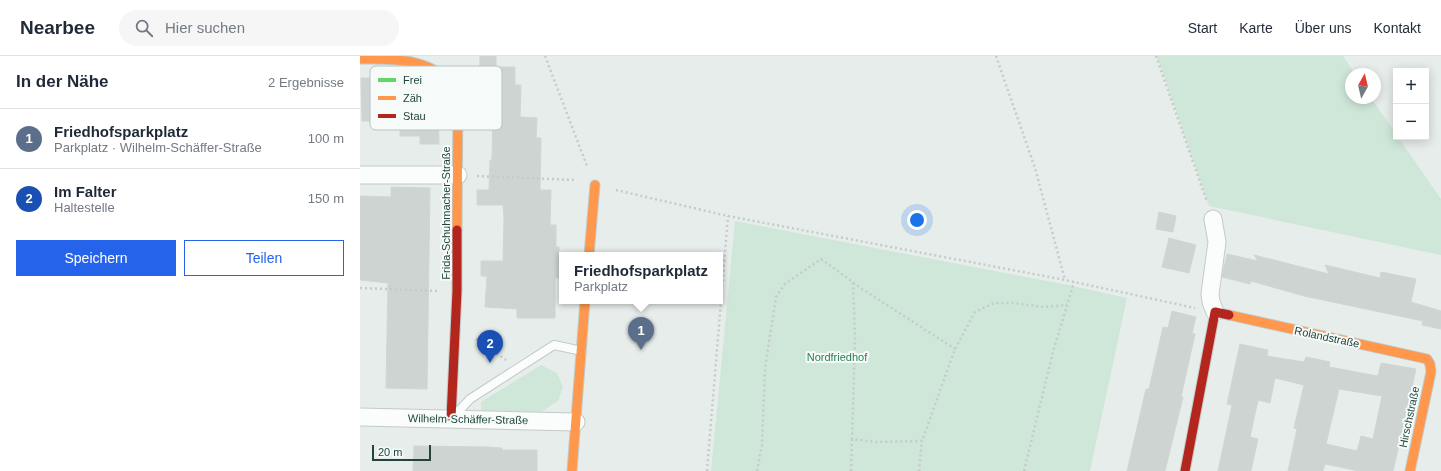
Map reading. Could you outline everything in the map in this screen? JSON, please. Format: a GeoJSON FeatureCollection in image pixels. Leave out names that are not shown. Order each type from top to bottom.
{"type":"FeatureCollection","features":[{"type":"Feature","properties":{"kind":"street","name":"Frida-Schuhmacher-Straße"},"geometry":{"type":"LineString","coordinates":[[360,59],[382,57],[414,62],[427,66]]}},
{"type":"Feature","properties":{"kind":"street","name":"Frida-Schuhmacher-Straße"},"geometry":{"type":"LineString","coordinates":[[451,418],[457,291],[458,130]]}},
{"type":"Feature","properties":{"kind":"street"},"geometry":{"type":"LineString","coordinates":[[360,175],[458,175]]}},
{"type":"Feature","properties":{"kind":"street"},"geometry":{"type":"LineString","coordinates":[[589,252],[595,186]]}},
{"type":"Feature","properties":{"kind":"street"},"geometry":{"type":"LineString","coordinates":[[1185,471],[1215,312],[1210,294],[1217,242],[1213,219]]}},
{"type":"Feature","properties":{"kind":"street"},"geometry":{"type":"LineString","coordinates":[[572,471],[585,304]]}},
{"type":"Feature","properties":{"kind":"street","name":"Rolandstraße"},"geometry":{"type":"LineString","coordinates":[[1215,312],[1425,358],[1429,360],[1431,369]]}},
{"type":"Feature","properties":{"kind":"street","name":"Hirschstraße"},"geometry":{"type":"LineString","coordinates":[[1410,471],[1431,369]]}},
{"type":"Feature","properties":{"kind":"street","name":"Wilhelm-Schäffer-Straße"},"geometry":{"type":"LineString","coordinates":[[360,417],[576,422]]}},
{"type":"Feature","properties":{"kind":"lane"},"geometry":{"type":"LineString","coordinates":[[451,418],[470,399],[554,345],[582,351]]}},
{"type":"Feature","properties":{"kind":"path"},"geometry":{"type":"LineString","coordinates":[[545,56],[595,186]]}},
{"type":"Feature","properties":{"kind":"path"},"geometry":{"type":"LineString","coordinates":[[996,56],[1035,168],[1065,280]]}},
{"type":"Feature","properties":{"kind":"path"},"geometry":{"type":"LineString","coordinates":[[1156,56],[1213,219]]}},
{"type":"Feature","properties":{"kind":"path"},"geometry":{"type":"LineString","coordinates":[[458,175],[576,180],[595,186],[728,216],[1065,280],[1215,312]]}},
{"type":"Feature","properties":{"kind":"path"},"geometry":{"type":"LineString","coordinates":[[723,277],[728,216]]}},
{"type":"Feature","properties":{"kind":"path"},"geometry":{"type":"LineString","coordinates":[[757,471],[762,445],[765,368],[776,297],[785,284],[821,259],[853,282],[956,349]]}},
{"type":"Feature","properties":{"kind":"path"},"geometry":{"type":"LineString","coordinates":[[851,471],[855,340],[853,282]]}},
{"type":"Feature","properties":{"kind":"path"},"geometry":{"type":"LineString","coordinates":[[1024,471],[1053,352],[1074,282]]}},
{"type":"Feature","properties":{"kind":"path"},"geometry":{"type":"LineString","coordinates":[[360,288],[457,291]]}},
{"type":"Feature","properties":{"kind":"path"},"geometry":{"type":"LineString","coordinates":[[920,471],[922,441],[956,349],[975,312],[994,303],[1014,303],[1044,307],[1067,305]]}},
{"type":"Feature","properties":{"kind":"path"},"geometry":{"type":"LineString","coordinates":[[707,471],[721,304]]}},
{"type":"Feature","properties":{"kind":"path"},"geometry":{"type":"LineString","coordinates":[[456,325],[518,369]]}},
{"type":"Feature","properties":{"kind":"path"},"geometry":{"type":"LineString","coordinates":[[852,439],[876,442],[922,441]]}},
{"type":"Feature","properties":{"kind":"green space"},"geometry":{"type":"Polygon","coordinates":[[[1157,56],[1343,56],[1351,68],[1345,68],[1345,104],[1375,104],[1393,130],[1393,140],[1400,140],[1441,199],[1441,255],[1209,206],[1157,56]]]}},
{"type":"Feature","properties":{"kind":"green space","name":"Nordfriedhof"},"geometry":{"type":"Polygon","coordinates":[[[735,221],[1073,286],[1127,298],[1090,471],[711,471],[735,221]]]}},
{"type":"Feature","properties":{"kind":"green space"},"geometry":{"type":"Polygon","coordinates":[[[541,365],[557,373],[563,387],[558,401],[541,412],[481,411],[481,402],[541,365]]]}},
{"type":"Feature","properties":{"kind":"building"},"geometry":{"type":"Polygon","coordinates":[[[480,56],[496,56],[496,66],[480,66],[480,56]]]}},
{"type":"Feature","properties":{"kind":"building"},"geometry":{"type":"Polygon","coordinates":[[[502,67],[515,67],[515,85],[521,85],[520,117],[537,118],[536,138],[541,138],[540,190],[551,190],[550,225],[556,225],[556,247],[559,247],[559,278],[555,278],[555,318],[517,318],[517,309],[485,307],[487,276],[481,276],[481,261],[503,261],[503,205],[477,205],[477,190],[489,190],[490,160],[492,160],[493,130],[502,130],[502,67]]]}},
{"type":"Feature","properties":{"kind":"building"},"geometry":{"type":"Polygon","coordinates":[[[361,78],[370,78],[370,121],[362,121],[361,78]]]}},
{"type":"Feature","properties":{"kind":"building"},"geometry":{"type":"Polygon","coordinates":[[[400,130],[439,130],[439,144],[420,144],[420,136],[400,136],[400,130]]]}},
{"type":"Feature","properties":{"kind":"building"},"geometry":{"type":"Polygon","coordinates":[[[391,187],[430,188],[427,389],[386,388],[388,283],[360,280],[360,196],[391,197],[391,187]]]}},
{"type":"Feature","properties":{"kind":"building"},"geometry":{"type":"Polygon","coordinates":[[[1159,212],[1176,216],[1173,232],[1156,229],[1159,212]]]}},
{"type":"Feature","properties":{"kind":"building"},"geometry":{"type":"Polygon","coordinates":[[[1169,238],[1196,245],[1189,273],[1162,267],[1169,238]]]}},
{"type":"Feature","properties":{"kind":"building"},"geometry":{"type":"Polygon","coordinates":[[[1227,254],[1258,261],[1254,255],[1329,274],[1325,265],[1380,278],[1381,272],[1416,279],[1411,302],[1441,311],[1441,329],[1422,325],[1423,321],[1304,296],[1251,281],[1250,284],[1222,277],[1227,254]]]}},
{"type":"Feature","properties":{"kind":"building"},"geometry":{"type":"Polygon","coordinates":[[[1172,311],[1196,317],[1192,333],[1195,334],[1181,397],[1183,397],[1165,471],[1127,471],[1146,389],[1149,389],[1163,327],[1168,328],[1172,311]]]}},
{"type":"Feature","properties":{"kind":"building"},"geometry":{"type":"Polygon","coordinates":[[[1240,344],[1268,350],[1267,356],[1304,362],[1306,357],[1330,362],[1329,367],[1378,376],[1381,363],[1416,369],[1393,471],[1359,471],[1325,464],[1323,471],[1288,471],[1297,429],[1294,428],[1304,385],[1275,378],[1270,403],[1258,400],[1250,437],[1258,439],[1251,471],[1218,471],[1232,405],[1227,404],[1240,344]],[[1339,389],[1326,444],[1357,451],[1361,436],[1373,439],[1382,396],[1339,389]]]}},
{"type":"Feature","properties":{"kind":"building"},"geometry":{"type":"Polygon","coordinates":[[[414,446],[488,447],[502,448],[502,450],[537,450],[537,471],[413,471],[414,446]]]}},
{"type":"Feature","properties":{"kind":"traffic: slow"},"geometry":{"type":"LineString","coordinates":[[360,59],[397,60],[425,66]]}},
{"type":"Feature","properties":{"kind":"traffic: slow"},"geometry":{"type":"LineString","coordinates":[[457,230],[458,130]]}},
{"type":"Feature","properties":{"kind":"traffic: slow"},"geometry":{"type":"LineString","coordinates":[[589,252],[595,185]]}},
{"type":"Feature","properties":{"kind":"traffic: slow"},"geometry":{"type":"LineString","coordinates":[[572,471],[585,304]]}},
{"type":"Feature","properties":{"kind":"traffic: slow"},"geometry":{"type":"LineString","coordinates":[[1229,315],[1427,359],[1430,364],[1431,372],[1410,471]]}},
{"type":"Feature","properties":{"kind":"traffic: jam"},"geometry":{"type":"LineString","coordinates":[[451,418],[457,291],[457,230]]}},
{"type":"Feature","properties":{"kind":"traffic: jam"},"geometry":{"type":"LineString","coordinates":[[1185,471],[1215,312],[1229,315]]}},
{"type":"Feature","properties":{"kind":"place","name":"Friedhofsparkplatz"},"geometry":{"type":"Point","coordinates":[641,350]}},
{"type":"Feature","properties":{"kind":"place","name":"Im Falter"},"geometry":{"type":"Point","coordinates":[490,363]}}]}
